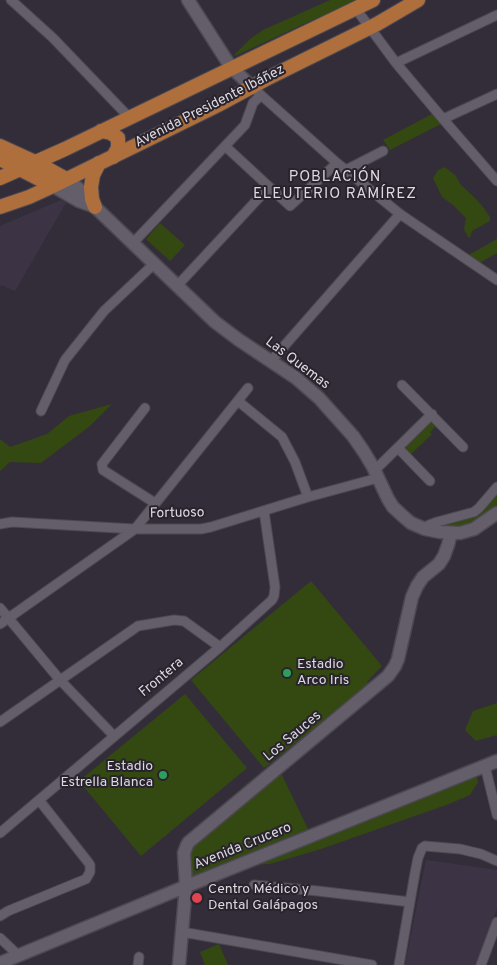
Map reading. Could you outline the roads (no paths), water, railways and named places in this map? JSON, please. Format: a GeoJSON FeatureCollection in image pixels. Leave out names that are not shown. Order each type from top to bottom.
{"type":"FeatureCollection","features":[{"type":"Feature","properties":{"kind":"main road"},"geometry":{"type":"LineString","coordinates":[[188,0],[232,68],[256,91]]}},
{"type":"Feature","properties":{"kind":"main road","name":"Avenida Presidente Ibáñez"},"geometry":{"type":"LineString","coordinates":[[0,178],[373,0]]}},
{"type":"Feature","properties":{"kind":"main road","name":"Avenida Presidente Ibáñez"},"geometry":{"type":"LineString","coordinates":[[0,207],[53,186],[218,105],[256,91],[418,0]]}},
{"type":"Feature","properties":{"kind":"main road"},"geometry":{"type":"LineString","coordinates":[[101,131],[111,133],[118,138],[118,148],[112,157]]}},
{"type":"Feature","properties":{"kind":"main road"},"geometry":{"type":"LineString","coordinates":[[3,152],[40,153],[65,148]]}},
{"type":"Feature","properties":{"kind":"main road"},"geometry":{"type":"LineString","coordinates":[[3,152],[35,162],[66,179]]}},
{"type":"Feature","properties":{"kind":"main road"},"geometry":{"type":"LineString","coordinates":[[3,152],[20,169],[53,186]]}},
{"type":"Feature","properties":{"kind":"main road"},"geometry":{"type":"LineString","coordinates":[[95,207],[92,200],[91,187],[93,175],[99,164]]}},
{"type":"Feature","properties":{"kind":"main road","name":"Las Quemas"},"geometry":{"type":"LineString","coordinates":[[66,179],[78,188],[95,207],[215,322],[303,384],[319,398],[364,452],[393,507],[411,523],[433,531],[460,533],[474,529],[497,513]]}},
{"type":"Feature","properties":{"kind":"main road","name":"Las Quemas"},"geometry":{"type":"LineString","coordinates":[[53,186],[79,201],[95,207]]}},
{"type":"Feature","properties":{"kind":"main road","name":"Los Sauces"},"geometry":{"type":"LineString","coordinates":[[179,965],[186,886],[184,853],[189,842],[384,680],[392,671],[398,659],[412,597],[423,577],[439,564],[444,556],[451,533]]}},
{"type":"Feature","properties":{"kind":"main road","name":"Avenida Crucero"},"geometry":{"type":"LineString","coordinates":[[9,961],[186,886],[491,764]]}},
{"type":"Feature","properties":{"kind":"street"},"geometry":{"type":"LineString","coordinates":[[11,0],[53,38],[124,113],[131,117]]}},
{"type":"Feature","properties":{"kind":"street"},"geometry":{"type":"LineString","coordinates":[[356,9],[396,63],[497,181]]}},
{"type":"Feature","properties":{"kind":"street"},"geometry":{"type":"LineString","coordinates":[[396,63],[497,15]]}},
{"type":"Feature","properties":{"kind":"street"},"geometry":{"type":"LineString","coordinates":[[133,243],[245,125],[254,103],[256,91]]}},
{"type":"Feature","properties":{"kind":"street"},"geometry":{"type":"LineString","coordinates":[[256,91],[336,163],[400,214],[497,280]]}},
{"type":"Feature","properties":{"kind":"street"},"geometry":{"type":"LineString","coordinates":[[443,119],[497,94]]}},
{"type":"Feature","properties":{"kind":"street"},"geometry":{"type":"LineString","coordinates":[[225,146],[290,206],[336,163]]}},
{"type":"Feature","properties":{"kind":"street"},"geometry":{"type":"LineString","coordinates":[[346,170],[383,151]]}},
{"type":"Feature","properties":{"kind":"street"},"geometry":{"type":"LineString","coordinates":[[177,286],[269,187]]}},
{"type":"Feature","properties":{"kind":"street"},"geometry":{"type":"LineString","coordinates":[[271,361],[400,214]]}},
{"type":"Feature","properties":{"kind":"street"},"geometry":{"type":"LineString","coordinates":[[42,410],[65,360],[104,311],[155,263]]}},
{"type":"Feature","properties":{"kind":"street"},"geometry":{"type":"LineString","coordinates":[[402,385],[463,447]]}},
{"type":"Feature","properties":{"kind":"street"},"geometry":{"type":"LineString","coordinates":[[0,624],[135,529],[248,388]]}},
{"type":"Feature","properties":{"kind":"street"},"geometry":{"type":"LineString","coordinates":[[238,401],[282,437],[295,462],[308,497]]}},
{"type":"Feature","properties":{"kind":"street"},"geometry":{"type":"LineString","coordinates":[[145,408],[102,464],[103,470],[155,503]]}},
{"type":"Feature","properties":{"kind":"street"},"geometry":{"type":"LineString","coordinates":[[376,474],[398,448],[432,414]]}},
{"type":"Feature","properties":{"kind":"street"},"geometry":{"type":"LineString","coordinates":[[398,448],[430,481]]}},
{"type":"Feature","properties":{"kind":"street","name":"Fortuoso"},"geometry":{"type":"LineString","coordinates":[[0,524],[12,522],[135,529],[192,530],[211,528],[376,474]]}},
{"type":"Feature","properties":{"kind":"street"},"geometry":{"type":"LineString","coordinates":[[425,529],[429,525],[479,508],[497,488]]}},
{"type":"Feature","properties":{"kind":"street","name":"Frontera"},"geometry":{"type":"LineString","coordinates":[[0,833],[220,647],[269,603],[274,596],[275,587],[264,511]]}},
{"type":"Feature","properties":{"kind":"street"},"geometry":{"type":"LineString","coordinates":[[0,608],[60,680],[114,736]]}},
{"type":"Feature","properties":{"kind":"street"},"geometry":{"type":"LineString","coordinates":[[0,722],[136,627],[174,620],[184,621],[220,647]]}},
{"type":"Feature","properties":{"kind":"street"},"geometry":{"type":"LineString","coordinates":[[491,764],[497,815]]}},
{"type":"Feature","properties":{"kind":"street"},"geometry":{"type":"LineString","coordinates":[[0,916],[8,910],[86,879],[90,872],[91,868],[88,862],[38,800]]}},
{"type":"Feature","properties":{"kind":"street"},"geometry":{"type":"LineString","coordinates":[[399,965],[420,851],[425,846],[467,850],[497,861]]}},
{"type":"Feature","properties":{"kind":"street"},"geometry":{"type":"LineString","coordinates":[[254,885],[410,902]]}},
{"type":"Feature","properties":{"kind":"street"},"geometry":{"type":"LineString","coordinates":[[481,965],[497,922]]}},
{"type":"Feature","properties":{"kind":"street"},"geometry":{"type":"LineString","coordinates":[[182,932],[372,965]]}},
{"type":"Feature","properties":{"kind":"street"},"geometry":{"type":"LineString","coordinates":[[0,938],[9,961]]}},
{"type":"Feature","properties":{"kind":"place","name":"Estadio Arco Iris"},"geometry":{"type":"Point","coordinates":[287,673]}},
{"type":"Feature","properties":{"kind":"place","name":"Estadio Estrella Blanca"},"geometry":{"type":"Point","coordinates":[163,775]}},
{"type":"Feature","properties":{"kind":"place","name":"Centro Médico y Dental Galápagos"},"geometry":{"type":"Point","coordinates":[197,898]}},
{"type":"Feature","properties":{"kind":"district","name":"POBLACIÓN ELEUTERIO RAMÍREZ"},"geometry":{"type":"Point","coordinates":[335,186]}}]}
